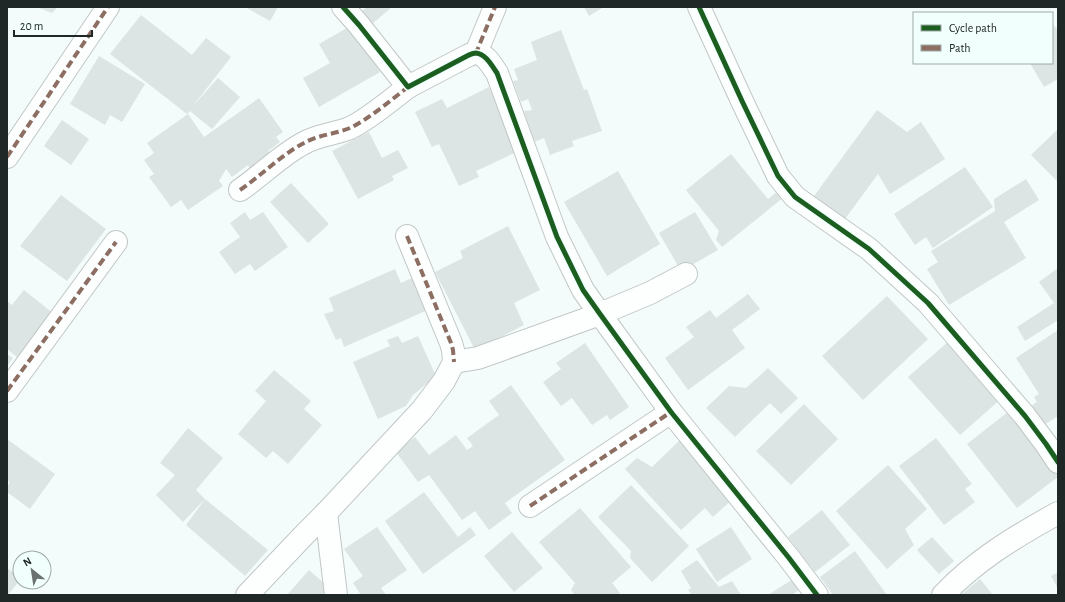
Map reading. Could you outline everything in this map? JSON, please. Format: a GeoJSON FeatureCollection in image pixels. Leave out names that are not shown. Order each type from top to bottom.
{"type":"FeatureCollection","features":[{"type":"Feature","properties":{"kind":"street"},"geometry":{"type":"LineString","coordinates":[[7,157],[108,7]]}},
{"type":"Feature","properties":{"kind":"street"},"geometry":{"type":"LineString","coordinates":[[343,7],[359,24],[408,87]]}},
{"type":"Feature","properties":{"kind":"street"},"geometry":{"type":"LineString","coordinates":[[476,54],[495,7]]}},
{"type":"Feature","properties":{"kind":"street"},"geometry":{"type":"LineString","coordinates":[[699,7],[748,115],[778,176],[795,197],[811,210],[869,249],[928,303],[1025,416],[1058,462]]}},
{"type":"Feature","properties":{"kind":"street"},"geometry":{"type":"LineString","coordinates":[[240,190],[259,177],[289,151],[306,142],[350,128],[362,121],[408,87],[467,56],[476,54],[484,56],[497,74],[557,237],[583,290],[671,412],[817,595]]}},
{"type":"Feature","properties":{"kind":"street"},"geometry":{"type":"LineString","coordinates":[[247,595],[326,514],[422,410],[444,381],[454,362],[451,343],[407,236]]}},
{"type":"Feature","properties":{"kind":"street"},"geometry":{"type":"LineString","coordinates":[[7,391],[116,242]]}},
{"type":"Feature","properties":{"kind":"street"},"geometry":{"type":"LineString","coordinates":[[454,362],[478,358],[600,314],[650,293],[686,274]]}},
{"type":"Feature","properties":{"kind":"street"},"geometry":{"type":"LineString","coordinates":[[530,506],[671,412]]}},
{"type":"Feature","properties":{"kind":"street"},"geometry":{"type":"LineString","coordinates":[[943,595],[973,566],[1019,535],[1058,513]]}},
{"type":"Feature","properties":{"kind":"street"},"geometry":{"type":"LineString","coordinates":[[326,514],[336,595]]}},
{"type":"Feature","properties":{"kind":"building"},"geometry":{"type":"Polygon","coordinates":[[[36,7],[58,7],[52,13],[36,7]]]}},
{"type":"Feature","properties":{"kind":"building"},"geometry":{"type":"Polygon","coordinates":[[[245,7],[278,7],[270,21],[245,7]]]}},
{"type":"Feature","properties":{"kind":"building"},"geometry":{"type":"Polygon","coordinates":[[[367,7],[392,7],[372,24],[362,11],[367,7]]]}},
{"type":"Feature","properties":{"kind":"building"},"geometry":{"type":"Polygon","coordinates":[[[584,7],[604,7],[589,16],[584,7]]]}},
{"type":"Feature","properties":{"kind":"building"},"geometry":{"type":"Polygon","coordinates":[[[141,15],[192,55],[206,38],[231,57],[193,106],[218,78],[240,97],[212,129],[190,111],[187,114],[110,54],[141,15]]]}},
{"type":"Feature","properties":{"kind":"building"},"geometry":{"type":"Polygon","coordinates":[[[354,24],[380,72],[319,107],[303,78],[330,63],[319,44],[354,24]]]}},
{"type":"Feature","properties":{"kind":"building"},"geometry":{"type":"Polygon","coordinates":[[[1053,25],[1058,30],[1058,79],[1044,87],[1031,64],[1053,64],[1053,25]]]}},
{"type":"Feature","properties":{"kind":"building"},"geometry":{"type":"Polygon","coordinates":[[[561,30],[584,90],[587,89],[602,131],[572,141],[574,146],[550,155],[544,138],[534,142],[524,111],[532,110],[528,99],[521,102],[513,81],[518,80],[514,69],[537,60],[531,42],[561,30]]]}},
{"type":"Feature","properties":{"kind":"building"},"geometry":{"type":"Polygon","coordinates":[[[99,56],[145,84],[122,122],[110,115],[105,125],[70,104],[99,56]]]}},
{"type":"Feature","properties":{"kind":"building"},"geometry":{"type":"Polygon","coordinates":[[[489,87],[519,151],[476,171],[479,177],[459,186],[439,144],[432,147],[415,112],[442,99],[447,108],[489,87]]]}},
{"type":"Feature","properties":{"kind":"building"},"geometry":{"type":"Polygon","coordinates":[[[259,98],[283,132],[276,137],[280,142],[268,151],[272,155],[251,170],[248,165],[232,177],[226,169],[219,181],[223,186],[188,210],[181,200],[171,207],[149,177],[154,174],[144,160],[154,153],[147,143],[188,114],[204,137],[259,98]]]}},
{"type":"Feature","properties":{"kind":"building"},"geometry":{"type":"Polygon","coordinates":[[[877,110],[907,132],[921,122],[945,159],[890,194],[878,174],[845,219],[814,196],[877,110]]]}},
{"type":"Feature","properties":{"kind":"building"},"geometry":{"type":"Polygon","coordinates":[[[62,120],[89,139],[71,165],[44,146],[62,120]]]}},
{"type":"Feature","properties":{"kind":"building"},"geometry":{"type":"Polygon","coordinates":[[[1058,129],[1058,182],[1031,155],[1058,129]]]}},
{"type":"Feature","properties":{"kind":"building"},"geometry":{"type":"Polygon","coordinates":[[[369,132],[382,158],[398,150],[408,168],[392,176],[394,180],[358,199],[332,151],[369,132]]]}},
{"type":"Feature","properties":{"kind":"building"},"geometry":{"type":"Polygon","coordinates":[[[731,154],[768,199],[778,191],[784,197],[722,247],[716,240],[719,231],[686,190],[731,154]]]}},
{"type":"Feature","properties":{"kind":"building"},"geometry":{"type":"Polygon","coordinates":[[[965,167],[993,207],[933,248],[926,237],[915,245],[894,214],[965,167]]]}},
{"type":"Feature","properties":{"kind":"building"},"geometry":{"type":"Polygon","coordinates":[[[618,171],[660,244],[607,276],[564,202],[618,171]]]}},
{"type":"Feature","properties":{"kind":"building"},"geometry":{"type":"Polygon","coordinates":[[[1026,179],[1039,200],[1004,222],[1026,258],[949,305],[927,269],[938,262],[931,251],[995,211],[994,199],[1026,179]]]}},
{"type":"Feature","properties":{"kind":"building"},"geometry":{"type":"Polygon","coordinates":[[[291,183],[329,224],[308,243],[270,202],[291,183]]]}},
{"type":"Feature","properties":{"kind":"building"},"geometry":{"type":"Polygon","coordinates":[[[61,195],[106,229],[67,281],[20,246],[61,195]]]}},
{"type":"Feature","properties":{"kind":"building"},"geometry":{"type":"Polygon","coordinates":[[[245,212],[250,220],[263,212],[288,247],[255,271],[250,264],[235,274],[219,252],[240,237],[230,223],[245,212]]]}},
{"type":"Feature","properties":{"kind":"building"},"geometry":{"type":"Polygon","coordinates":[[[695,212],[718,250],[681,271],[659,233],[695,212]]]}},
{"type":"Feature","properties":{"kind":"building"},"geometry":{"type":"Polygon","coordinates":[[[508,226],[540,290],[514,303],[524,325],[475,350],[435,272],[463,258],[460,251],[508,226]]]}},
{"type":"Feature","properties":{"kind":"building"},"geometry":{"type":"Polygon","coordinates":[[[1058,268],[1058,320],[1025,341],[1017,327],[1054,303],[1039,282],[1058,268]]]}},
{"type":"Feature","properties":{"kind":"building"},"geometry":{"type":"Polygon","coordinates":[[[395,269],[401,283],[416,276],[430,309],[344,347],[341,338],[336,340],[324,314],[334,311],[329,298],[395,269]]]}},
{"type":"Feature","properties":{"kind":"building"},"geometry":{"type":"Polygon","coordinates":[[[24,290],[54,314],[17,357],[7,349],[7,301],[12,305],[24,290]]]}},
{"type":"Feature","properties":{"kind":"building"},"geometry":{"type":"Polygon","coordinates":[[[748,294],[760,309],[732,330],[745,348],[688,390],[665,358],[694,337],[686,327],[710,310],[716,318],[748,294]]]}},
{"type":"Feature","properties":{"kind":"building"},"geometry":{"type":"Polygon","coordinates":[[[887,296],[928,339],[863,400],[822,356],[887,296]]]}},
{"type":"Feature","properties":{"kind":"building"},"geometry":{"type":"Polygon","coordinates":[[[1058,330],[1058,416],[1044,425],[1031,406],[1037,402],[1034,397],[1039,394],[1016,358],[1058,330]]]}},
{"type":"Feature","properties":{"kind":"building"},"geometry":{"type":"Polygon","coordinates":[[[398,336],[402,343],[418,336],[436,376],[413,395],[406,406],[378,419],[353,362],[390,346],[387,340],[398,336]]]}},
{"type":"Feature","properties":{"kind":"building"},"geometry":{"type":"Polygon","coordinates":[[[949,341],[1001,399],[960,435],[908,377],[949,341]]]}},
{"type":"Feature","properties":{"kind":"building"},"geometry":{"type":"Polygon","coordinates":[[[585,343],[629,407],[610,420],[607,415],[592,425],[572,398],[561,406],[543,382],[561,369],[556,363],[585,343]]]}},
{"type":"Feature","properties":{"kind":"building"},"geometry":{"type":"Polygon","coordinates":[[[7,354],[13,358],[7,366],[7,354]]]}},
{"type":"Feature","properties":{"kind":"building"},"geometry":{"type":"Polygon","coordinates":[[[768,368],[798,398],[781,414],[770,403],[735,437],[706,408],[729,386],[746,388],[768,368]]]}},
{"type":"Feature","properties":{"kind":"building"},"geometry":{"type":"Polygon","coordinates":[[[274,370],[311,401],[304,409],[322,425],[288,464],[273,451],[266,458],[238,434],[266,401],[255,391],[274,370]]]}},
{"type":"Feature","properties":{"kind":"building"},"geometry":{"type":"Polygon","coordinates":[[[511,385],[565,460],[505,503],[512,513],[489,530],[475,511],[462,520],[429,475],[418,482],[396,452],[415,437],[429,455],[456,435],[467,450],[473,446],[467,438],[499,415],[489,401],[511,385]]]}},
{"type":"Feature","properties":{"kind":"building"},"geometry":{"type":"Polygon","coordinates":[[[804,404],[838,439],[791,485],[756,451],[804,404]]]}},
{"type":"Feature","properties":{"kind":"building"},"geometry":{"type":"Polygon","coordinates":[[[1009,411],[1058,473],[1058,477],[1017,508],[967,444],[1009,411]]]}},
{"type":"Feature","properties":{"kind":"building"},"geometry":{"type":"Polygon","coordinates":[[[188,428],[223,458],[196,490],[205,499],[183,522],[156,495],[175,475],[160,463],[188,428]]]}},
{"type":"Feature","properties":{"kind":"building"},"geometry":{"type":"Polygon","coordinates":[[[936,438],[972,484],[965,489],[975,502],[944,525],[899,466],[936,438]]]}},
{"type":"Feature","properties":{"kind":"building"},"geometry":{"type":"Polygon","coordinates":[[[7,439],[55,474],[30,509],[7,492],[7,487],[10,482],[7,480],[7,439]]]}},
{"type":"Feature","properties":{"kind":"building"},"geometry":{"type":"Polygon","coordinates":[[[681,439],[735,497],[713,517],[705,508],[681,530],[625,469],[637,458],[652,467],[681,439]]]}},
{"type":"Feature","properties":{"kind":"building"},"geometry":{"type":"Polygon","coordinates":[[[888,465],[927,509],[905,529],[914,545],[887,569],[836,511],[888,465]]]}},
{"type":"Feature","properties":{"kind":"building"},"geometry":{"type":"Polygon","coordinates":[[[631,485],[689,546],[652,582],[630,558],[631,551],[598,517],[631,485]]]}},
{"type":"Feature","properties":{"kind":"building"},"geometry":{"type":"Polygon","coordinates":[[[424,492],[458,537],[470,527],[476,535],[423,574],[385,521],[424,492]]]}},
{"type":"Feature","properties":{"kind":"building"},"geometry":{"type":"Polygon","coordinates":[[[205,499],[268,550],[245,576],[186,525],[205,499]]]}},
{"type":"Feature","properties":{"kind":"building"},"geometry":{"type":"Polygon","coordinates":[[[580,508],[631,567],[612,583],[620,593],[618,595],[575,595],[571,590],[575,583],[539,542],[580,508]]]}},
{"type":"Feature","properties":{"kind":"building"},"geometry":{"type":"Polygon","coordinates":[[[822,510],[850,545],[815,572],[788,537],[822,510]]]}},
{"type":"Feature","properties":{"kind":"building"},"geometry":{"type":"Polygon","coordinates":[[[377,527],[407,570],[381,588],[386,595],[361,595],[353,583],[363,576],[344,549],[377,527]]]}},
{"type":"Feature","properties":{"kind":"building"},"geometry":{"type":"Polygon","coordinates":[[[731,527],[752,559],[717,582],[696,549],[731,527]]]}},
{"type":"Feature","properties":{"kind":"building"},"geometry":{"type":"Polygon","coordinates":[[[512,532],[543,568],[514,592],[484,556],[512,532]]]}},
{"type":"Feature","properties":{"kind":"building"},"geometry":{"type":"Polygon","coordinates":[[[932,537],[954,561],[939,574],[917,550],[932,537]]]}},
{"type":"Feature","properties":{"kind":"building"},"geometry":{"type":"Polygon","coordinates":[[[855,551],[887,595],[833,595],[820,577],[855,551]]]}},
{"type":"Feature","properties":{"kind":"building"},"geometry":{"type":"Polygon","coordinates":[[[697,560],[719,587],[732,581],[741,595],[692,595],[688,590],[691,588],[681,571],[697,560]]]}},
{"type":"Feature","properties":{"kind":"building"},"geometry":{"type":"Polygon","coordinates":[[[7,568],[12,571],[12,590],[7,595],[7,568]]]}},
{"type":"Feature","properties":{"kind":"building"},"geometry":{"type":"Polygon","coordinates":[[[309,570],[332,590],[328,595],[287,595],[309,570]]]}},
{"type":"Feature","properties":{"kind":"building"},"geometry":{"type":"Polygon","coordinates":[[[1058,572],[1058,589],[1051,576],[1058,572]]]}},
{"type":"Feature","properties":{"kind":"building"},"geometry":{"type":"Polygon","coordinates":[[[793,579],[799,590],[792,595],[768,595],[793,579]]]}},
{"type":"Feature","properties":{"kind":"building"},"geometry":{"type":"Polygon","coordinates":[[[980,579],[993,595],[961,595],[980,579]]]}},
{"type":"Feature","properties":{"kind":"marked path"},"geometry":{"type":"LineString","coordinates":[[7,157],[108,7]]}},
{"type":"Feature","properties":{"kind":"marked path"},"geometry":{"type":"LineString","coordinates":[[475,54],[495,7]]}},
{"type":"Feature","properties":{"kind":"marked path"},"geometry":{"type":"LineString","coordinates":[[240,190],[279,159],[309,140],[350,128],[365,120],[408,87]]}},
{"type":"Feature","properties":{"kind":"marked path"},"geometry":{"type":"LineString","coordinates":[[407,236],[451,343],[454,362]]}},
{"type":"Feature","properties":{"kind":"marked path"},"geometry":{"type":"LineString","coordinates":[[7,391],[116,242]]}},
{"type":"Feature","properties":{"kind":"marked path"},"geometry":{"type":"LineString","coordinates":[[530,506],[671,412]]}},
{"type":"Feature","properties":{"kind":"cycle path"},"geometry":{"type":"LineString","coordinates":[[343,7],[408,87],[467,56],[476,53],[480,54],[488,61],[497,73],[557,237],[583,290],[671,412],[817,595]]}},
{"type":"Feature","properties":{"kind":"cycle path"},"geometry":{"type":"LineString","coordinates":[[699,7],[778,176],[795,197],[869,249],[928,303],[1025,416],[1058,462]]}}]}
